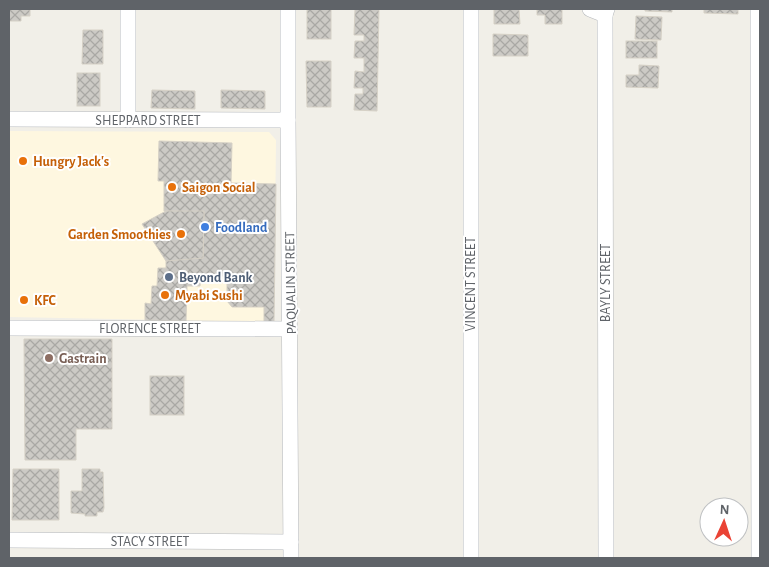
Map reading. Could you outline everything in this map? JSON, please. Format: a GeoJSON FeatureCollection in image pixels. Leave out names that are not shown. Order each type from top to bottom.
{"type":"FeatureCollection","features":[{"type":"Feature","properties":{"kind":"street"},"geometry":{"type":"LineString","coordinates":[[128,9],[128,120]]}},
{"type":"Feature","properties":{"kind":"street","name":"PAQUALIN STREET"},"geometry":{"type":"LineString","coordinates":[[288,9],[291,558]]}},
{"type":"Feature","properties":{"kind":"street","name":"VINCENT STREET"},"geometry":{"type":"LineString","coordinates":[[470,9],[471,558]]}},
{"type":"Feature","properties":{"kind":"street"},"geometry":{"type":"LineString","coordinates":[[590,9],[606,12]]}},
{"type":"Feature","properties":{"kind":"street"},"geometry":{"type":"LineString","coordinates":[[758,9],[759,558]]}},
{"type":"Feature","properties":{"kind":"street","name":"BAYLY STREET"},"geometry":{"type":"LineString","coordinates":[[606,12],[606,558]]}},
{"type":"Feature","properties":{"kind":"street","name":"SHEPPARD STREET"},"geometry":{"type":"LineString","coordinates":[[9,119],[288,120]]}},
{"type":"Feature","properties":{"kind":"street","name":"FLORENCE STREET"},"geometry":{"type":"LineString","coordinates":[[9,328],[290,329]]}},
{"type":"Feature","properties":{"kind":"street","name":"STACY STREET"},"geometry":{"type":"LineString","coordinates":[[9,540],[291,542]]}},
{"type":"Feature","properties":{"kind":"shaded area"},"geometry":{"type":"Polygon","coordinates":[[[9,131],[269,132],[276,140],[274,322],[9,317],[9,131]]]}},
{"type":"Feature","properties":{"kind":"building"},"geometry":{"type":"Polygon","coordinates":[[[9,9],[30,9],[30,16],[21,16],[21,21],[9,21],[9,9]]]}},
{"type":"Feature","properties":{"kind":"building"},"geometry":{"type":"Polygon","coordinates":[[[307,9],[331,9],[331,39],[307,39],[307,9]]]}},
{"type":"Feature","properties":{"kind":"building"},"geometry":{"type":"Polygon","coordinates":[[[355,9],[379,9],[377,111],[354,110],[355,94],[363,94],[363,88],[354,88],[355,71],[364,72],[364,58],[354,58],[355,41],[364,41],[364,35],[354,35],[355,9]]]}},
{"type":"Feature","properties":{"kind":"building"},"geometry":{"type":"Polygon","coordinates":[[[494,9],[519,9],[520,24],[494,24],[494,9]]]}},
{"type":"Feature","properties":{"kind":"building"},"geometry":{"type":"Polygon","coordinates":[[[537,9],[562,9],[562,24],[545,24],[545,15],[537,15],[537,9]]]}},
{"type":"Feature","properties":{"kind":"building"},"geometry":{"type":"Polygon","coordinates":[[[645,9],[672,9],[672,12],[645,11],[645,9]]]}},
{"type":"Feature","properties":{"kind":"building"},"geometry":{"type":"Polygon","coordinates":[[[704,9],[738,9],[738,14],[704,13],[704,9]]]}},
{"type":"Feature","properties":{"kind":"building"},"geometry":{"type":"Polygon","coordinates":[[[636,16],[662,17],[661,40],[635,39],[636,16]]]}},
{"type":"Feature","properties":{"kind":"building"},"geometry":{"type":"Polygon","coordinates":[[[83,30],[103,30],[103,64],[82,64],[83,30]]]}},
{"type":"Feature","properties":{"kind":"building"},"geometry":{"type":"Polygon","coordinates":[[[493,34],[528,35],[528,56],[493,56],[493,34]]]}},
{"type":"Feature","properties":{"kind":"building"},"geometry":{"type":"Polygon","coordinates":[[[626,41],[657,41],[657,58],[626,58],[626,41]]]}},
{"type":"Feature","properties":{"kind":"building"},"geometry":{"type":"Polygon","coordinates":[[[306,61],[331,61],[331,107],[307,107],[306,61]]]}},
{"type":"Feature","properties":{"kind":"building"},"geometry":{"type":"Polygon","coordinates":[[[639,65],[659,66],[658,88],[626,87],[626,75],[639,75],[639,65]]]}},
{"type":"Feature","properties":{"kind":"building"},"geometry":{"type":"Polygon","coordinates":[[[77,73],[100,73],[100,106],[77,106],[77,73]]]}},
{"type":"Feature","properties":{"kind":"building"},"geometry":{"type":"Polygon","coordinates":[[[152,90],[195,91],[195,109],[151,108],[152,90]]]}},
{"type":"Feature","properties":{"kind":"building"},"geometry":{"type":"Polygon","coordinates":[[[221,90],[265,91],[265,109],[221,108],[221,90]]]}},
{"type":"Feature","properties":{"kind":"building"},"geometry":{"type":"Polygon","coordinates":[[[159,141],[232,143],[231,183],[276,184],[274,322],[264,322],[264,307],[232,307],[227,301],[227,276],[201,276],[200,286],[187,286],[186,321],[145,320],[145,303],[151,304],[152,286],[157,286],[158,268],[166,268],[166,257],[203,258],[204,212],[164,211],[164,181],[158,181],[159,141]]]}},
{"type":"Feature","properties":{"kind":"building"},"geometry":{"type":"Polygon","coordinates":[[[166,211],[204,211],[203,258],[166,261],[142,224],[166,211]]]}},
{"type":"Feature","properties":{"kind":"building"},"geometry":{"type":"Polygon","coordinates":[[[24,339],[112,339],[112,429],[76,429],[76,460],[25,460],[24,339]]]}},
{"type":"Feature","properties":{"kind":"building"},"geometry":{"type":"Polygon","coordinates":[[[150,376],[184,376],[184,415],[150,415],[150,376]]]}},
{"type":"Feature","properties":{"kind":"building"},"geometry":{"type":"Polygon","coordinates":[[[13,469],[59,469],[59,520],[12,520],[13,469]]]}},
{"type":"Feature","properties":{"kind":"building"},"geometry":{"type":"Polygon","coordinates":[[[82,469],[100,469],[100,472],[103,472],[104,508],[103,512],[97,512],[97,516],[71,513],[71,491],[82,491],[82,469]]]}},
{"type":"Feature","properties":{"kind":"place","name":"Hungry Jack's"},"geometry":{"type":"Point","coordinates":[23,161]}},
{"type":"Feature","properties":{"kind":"place","name":"Saigon Social"},"geometry":{"type":"Point","coordinates":[172,187]}},
{"type":"Feature","properties":{"kind":"place","name":"Foodland"},"geometry":{"type":"Point","coordinates":[205,227]}},
{"type":"Feature","properties":{"kind":"place","name":"Garden Smoothies"},"geometry":{"type":"Point","coordinates":[181,234]}},
{"type":"Feature","properties":{"kind":"place","name":"Beyond Bank"},"geometry":{"type":"Point","coordinates":[169,277]}},
{"type":"Feature","properties":{"kind":"place","name":"Myabi Sushi"},"geometry":{"type":"Point","coordinates":[165,295]}},
{"type":"Feature","properties":{"kind":"place","name":"KFC"},"geometry":{"type":"Point","coordinates":[24,300]}},
{"type":"Feature","properties":{"kind":"place","name":"Gastrain"},"geometry":{"type":"Point","coordinates":[49,358]}}]}
